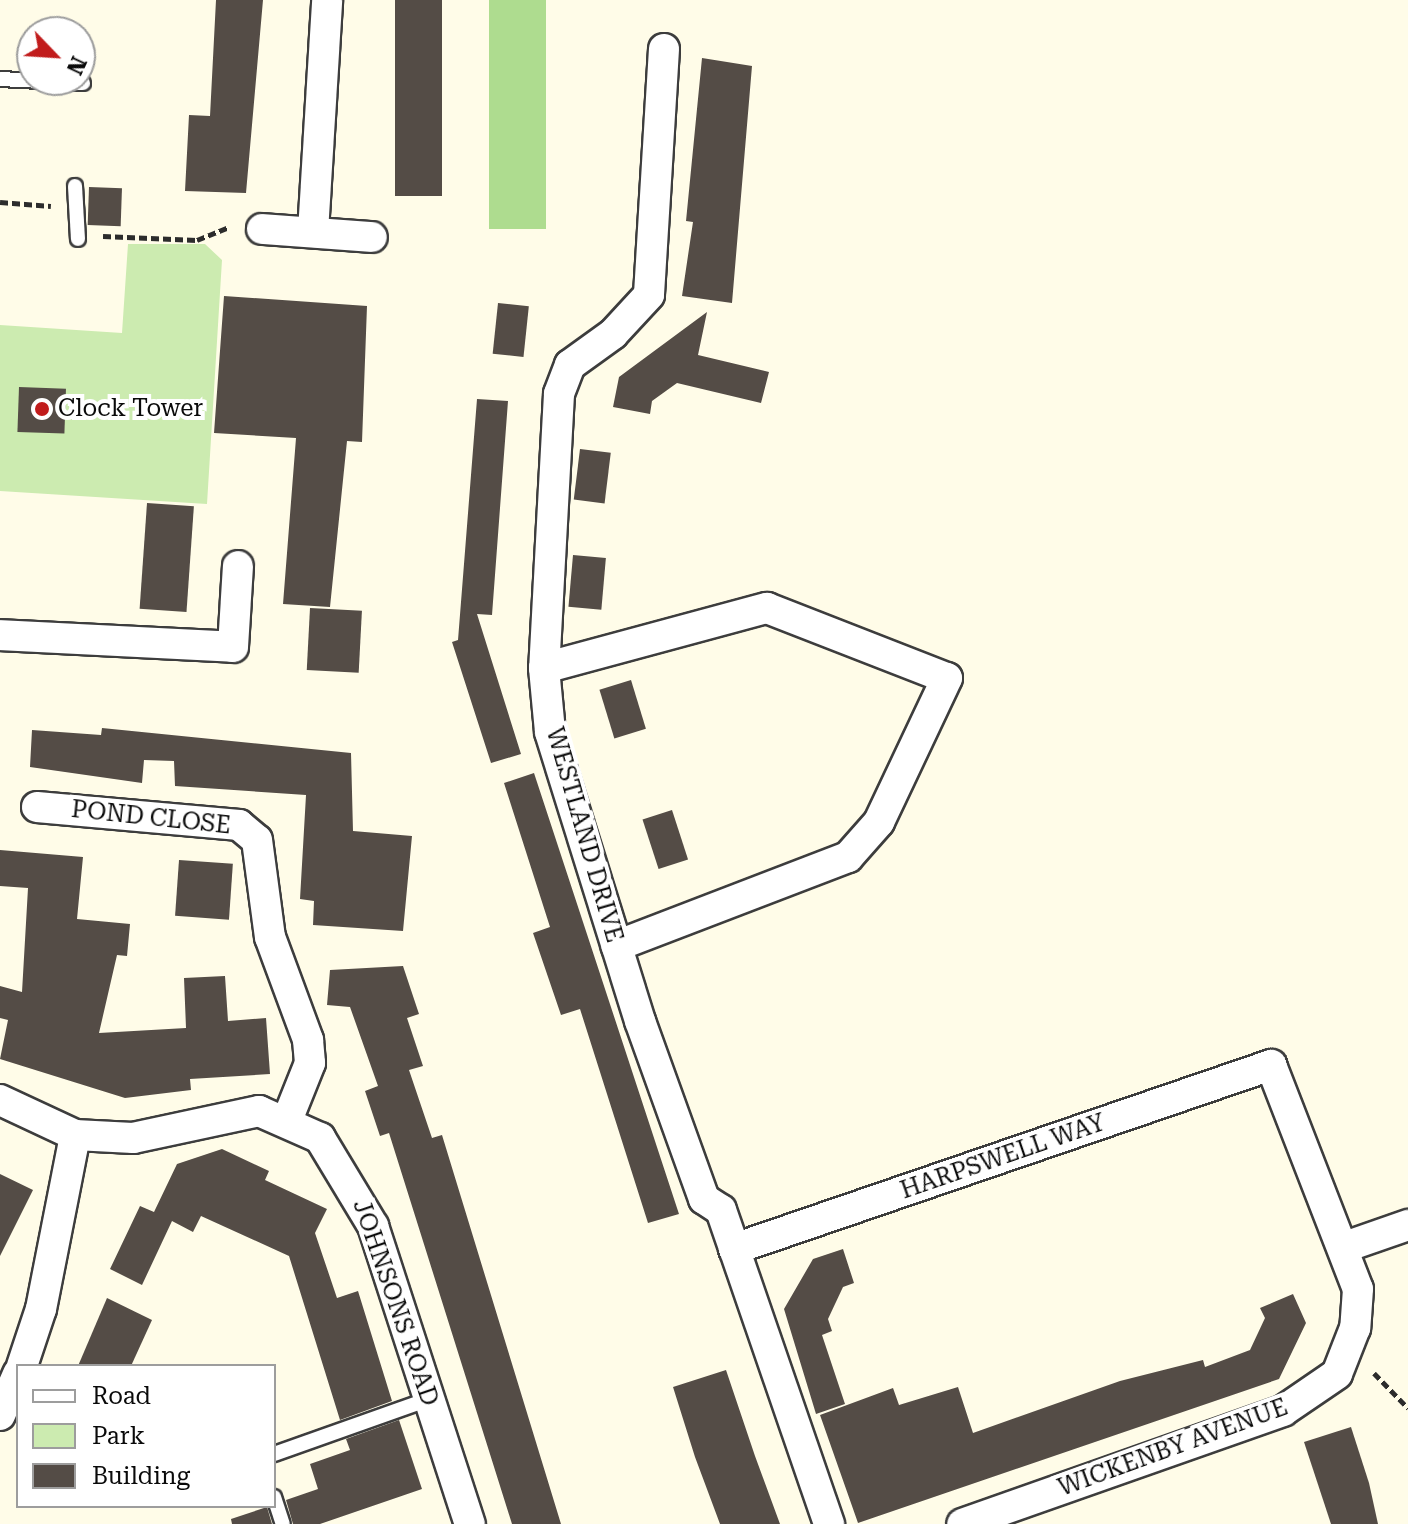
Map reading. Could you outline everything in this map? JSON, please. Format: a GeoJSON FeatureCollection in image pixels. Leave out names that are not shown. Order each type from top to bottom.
{"type":"FeatureCollection","features":[{"type":"Feature","properties":{"kind":"street"},"geometry":{"type":"LineString","coordinates":[[313,232],[327,0]]}},
{"type":"Feature","properties":{"kind":"street","name":"WESTLAND DRIVE"},"geometry":{"type":"LineString","coordinates":[[664,49],[649,295],[613,334],[570,365],[559,394],[544,668],[550,732],[616,946],[704,1199],[721,1210],[829,1524]]}},
{"type":"Feature","properties":{"kind":"street"},"geometry":{"type":"LineString","coordinates":[[262,229],[372,237]]}},
{"type":"Feature","properties":{"kind":"street"},"geometry":{"type":"LineString","coordinates":[[0,635],[233,647],[238,566]]}},
{"type":"Feature","properties":{"kind":"street"},"geometry":{"type":"LineString","coordinates":[[544,668],[767,608],[947,678],[879,822],[848,857],[616,946]]}},
{"type":"Feature","properties":{"kind":"street","name":"POND CLOSE"},"geometry":{"type":"LineString","coordinates":[[37,807],[239,825],[257,840],[266,864],[270,937],[308,1040],[310,1063],[288,1118]]}},
{"type":"Feature","properties":{"kind":"street","name":"HARPSWELL WAY"},"geometry":{"type":"LineString","coordinates":[[734,1249],[1271,1065]]}},
{"type":"Feature","properties":{"kind":"street","name":"WICKENBY AVENUE"},"geometry":{"type":"LineString","coordinates":[[962,1524],[1283,1411],[1337,1374],[1348,1352],[1358,1289],[1345,1247],[1271,1065]]}},
{"type":"Feature","properties":{"kind":"street","name":"JOHNSONS ROAD"},"geometry":{"type":"LineString","coordinates":[[0,1100],[75,1135],[133,1138],[230,1112],[288,1118],[320,1138],[356,1190],[470,1524]]}},
{"type":"Feature","properties":{"kind":"street"},"geometry":{"type":"LineString","coordinates":[[23,1364],[41,1309],[75,1135]]}},
{"type":"Feature","properties":{"kind":"street"},"geometry":{"type":"LineString","coordinates":[[1345,1247],[1408,1225]]}},
{"type":"Feature","properties":{"kind":"street"},"geometry":{"type":"LineString","coordinates":[[0,1415],[16,1379]]}},
{"type":"Feature","properties":{"kind":"lane"},"geometry":{"type":"LineString","coordinates":[[75,186],[78,239]]}},
{"type":"Feature","properties":{"kind":"lane"},"geometry":{"type":"LineString","coordinates":[[276,1453],[429,1399]]}},
{"type":"Feature","properties":{"kind":"lane"},"geometry":{"type":"LineString","coordinates":[[276,1503],[283,1524]]}},
{"type":"Feature","properties":{"kind":"path"},"geometry":{"type":"LineString","coordinates":[[0,202],[60,207]]}},
{"type":"Feature","properties":{"kind":"path"},"geometry":{"type":"LineString","coordinates":[[95,235],[197,240],[219,226],[262,229]]}},
{"type":"Feature","properties":{"kind":"path"},"geometry":{"type":"LineString","coordinates":[[1348,1352],[1408,1408]]}},
{"type":"Feature","properties":{"kind":"green space"},"geometry":{"type":"Polygon","coordinates":[[[489,0],[546,0],[546,229],[489,229],[489,0]]]}},
{"type":"Feature","properties":{"kind":"green space"},"geometry":{"type":"Polygon","coordinates":[[[128,244],[205,244],[222,260],[207,504],[0,491],[0,325],[122,333],[128,244]]]}},
{"type":"Feature","properties":{"kind":"building"},"geometry":{"type":"Polygon","coordinates":[[[216,0],[263,0],[246,193],[185,191],[189,115],[210,116],[216,0]]]}},
{"type":"Feature","properties":{"kind":"building"},"geometry":{"type":"Polygon","coordinates":[[[395,0],[442,0],[442,196],[395,196],[395,0]]]}},
{"type":"Feature","properties":{"kind":"building"},"geometry":{"type":"Polygon","coordinates":[[[702,58],[752,66],[732,303],[682,296],[693,222],[686,221],[702,58]]]}},
{"type":"Feature","properties":{"kind":"building"},"geometry":{"type":"Polygon","coordinates":[[[89,187],[122,188],[121,226],[88,225],[89,187]]]}},
{"type":"Feature","properties":{"kind":"building"},"geometry":{"type":"Polygon","coordinates":[[[224,296],[367,306],[362,442],[347,441],[330,607],[283,604],[296,438],[214,433],[224,296]]]}},
{"type":"Feature","properties":{"kind":"building"},"geometry":{"type":"Polygon","coordinates":[[[498,303],[529,306],[523,357],[493,354],[498,303]]]}},
{"type":"Feature","properties":{"kind":"building"},"geometry":{"type":"Polygon","coordinates":[[[707,312],[698,355],[769,372],[761,403],[677,383],[652,401],[650,414],[613,407],[619,377],[707,312]]]}},
{"type":"Feature","properties":{"kind":"building","name":"Clock Tower"},"geometry":{"type":"Polygon","coordinates":[[[19,387],[66,389],[64,434],[17,432],[19,387]]]}},
{"type":"Feature","properties":{"kind":"building"},"geometry":{"type":"Polygon","coordinates":[[[477,399],[508,401],[492,615],[477,614],[521,754],[491,763],[452,642],[458,640],[477,399]]]}},
{"type":"Feature","properties":{"kind":"building"},"geometry":{"type":"Polygon","coordinates":[[[580,449],[611,453],[605,503],[574,500],[580,449]]]}},
{"type":"Feature","properties":{"kind":"building"},"geometry":{"type":"Polygon","coordinates":[[[147,503],[194,506],[186,612],[140,609],[147,503]]]}},
{"type":"Feature","properties":{"kind":"building"},"geometry":{"type":"Polygon","coordinates":[[[573,555],[606,558],[601,610],[568,607],[573,555]]]}},
{"type":"Feature","properties":{"kind":"building"},"geometry":{"type":"Polygon","coordinates":[[[310,608],[362,611],[359,673],[307,670],[310,608]]]}},
{"type":"Feature","properties":{"kind":"building"},"geometry":{"type":"Polygon","coordinates":[[[631,680],[646,729],[614,738],[599,690],[631,680]]]}},
{"type":"Feature","properties":{"kind":"building"},"geometry":{"type":"Polygon","coordinates":[[[102,728],[351,753],[353,831],[412,836],[403,931],[313,925],[314,901],[300,899],[306,795],[175,786],[174,761],[144,760],[142,783],[30,767],[32,730],[101,735],[102,728]]]}},
{"type":"Feature","properties":{"kind":"building"},"geometry":{"type":"Polygon","coordinates":[[[534,773],[679,1214],[648,1223],[580,1009],[561,1015],[533,933],[550,927],[504,783],[534,773]]]}},
{"type":"Feature","properties":{"kind":"building"},"geometry":{"type":"Polygon","coordinates":[[[672,810],[688,859],[659,869],[643,820],[672,810]]]}},
{"type":"Feature","properties":{"kind":"building"},"geometry":{"type":"Polygon","coordinates":[[[0,850],[83,857],[77,919],[130,924],[127,956],[117,955],[99,1033],[186,1028],[184,978],[225,976],[228,1021],[266,1018],[270,1074],[190,1079],[191,1090],[125,1098],[0,1059],[8,1020],[0,1018],[0,986],[22,992],[28,888],[0,886],[0,850]]]}},
{"type":"Feature","properties":{"kind":"building"},"geometry":{"type":"Polygon","coordinates":[[[179,860],[233,864],[229,920],[175,916],[179,860]]]}},
{"type":"Feature","properties":{"kind":"building"},"geometry":{"type":"Polygon","coordinates":[[[403,966],[419,1014],[407,1018],[423,1066],[409,1070],[432,1138],[442,1135],[561,1524],[512,1524],[389,1133],[380,1136],[365,1091],[378,1086],[350,1007],[327,1005],[330,970],[403,966]]]}},
{"type":"Feature","properties":{"kind":"building"},"geometry":{"type":"Polygon","coordinates":[[[222,1149],[269,1171],[265,1180],[327,1209],[315,1233],[337,1298],[358,1291],[392,1401],[340,1420],[289,1256],[201,1216],[193,1232],[172,1221],[142,1285],[110,1269],[140,1206],[154,1212],[177,1164],[222,1149]]]}},
{"type":"Feature","properties":{"kind":"building"},"geometry":{"type":"Polygon","coordinates":[[[0,1174],[33,1190],[0,1256],[0,1174]]]}},
{"type":"Feature","properties":{"kind":"building"},"geometry":{"type":"Polygon","coordinates":[[[843,1249],[854,1283],[843,1287],[828,1319],[832,1331],[822,1335],[845,1404],[816,1414],[784,1309],[813,1259],[843,1249]]]}},
{"type":"Feature","properties":{"kind":"building"},"geometry":{"type":"Polygon","coordinates":[[[1293,1294],[1306,1323],[1279,1379],[858,1523],[820,1415],[893,1388],[899,1405],[958,1387],[973,1433],[1120,1381],[1203,1360],[1205,1367],[1250,1350],[1265,1318],[1260,1308],[1293,1294]]]}},
{"type":"Feature","properties":{"kind":"building"},"geometry":{"type":"Polygon","coordinates":[[[107,1298],[152,1320],[132,1364],[79,1364],[107,1298]]]}},
{"type":"Feature","properties":{"kind":"building"},"geometry":{"type":"Polygon","coordinates":[[[726,1370],[780,1524],[720,1524],[695,1457],[673,1387],[726,1370]]]}},
{"type":"Feature","properties":{"kind":"building"},"geometry":{"type":"Polygon","coordinates":[[[399,1420],[422,1489],[320,1524],[293,1524],[286,1500],[318,1489],[310,1464],[350,1450],[346,1439],[399,1420]]]}},
{"type":"Feature","properties":{"kind":"building"},"geometry":{"type":"Polygon","coordinates":[[[1351,1427],[1378,1524],[1331,1524],[1304,1442],[1351,1427]]]}},
{"type":"Feature","properties":{"kind":"building"},"geometry":{"type":"Polygon","coordinates":[[[267,1508],[272,1524],[232,1524],[231,1519],[267,1508]]]}},
{"type":"Feature","properties":{"kind":"place","name":"Clock Tower"},"geometry":{"type":"Point","coordinates":[42,409]}}]}
